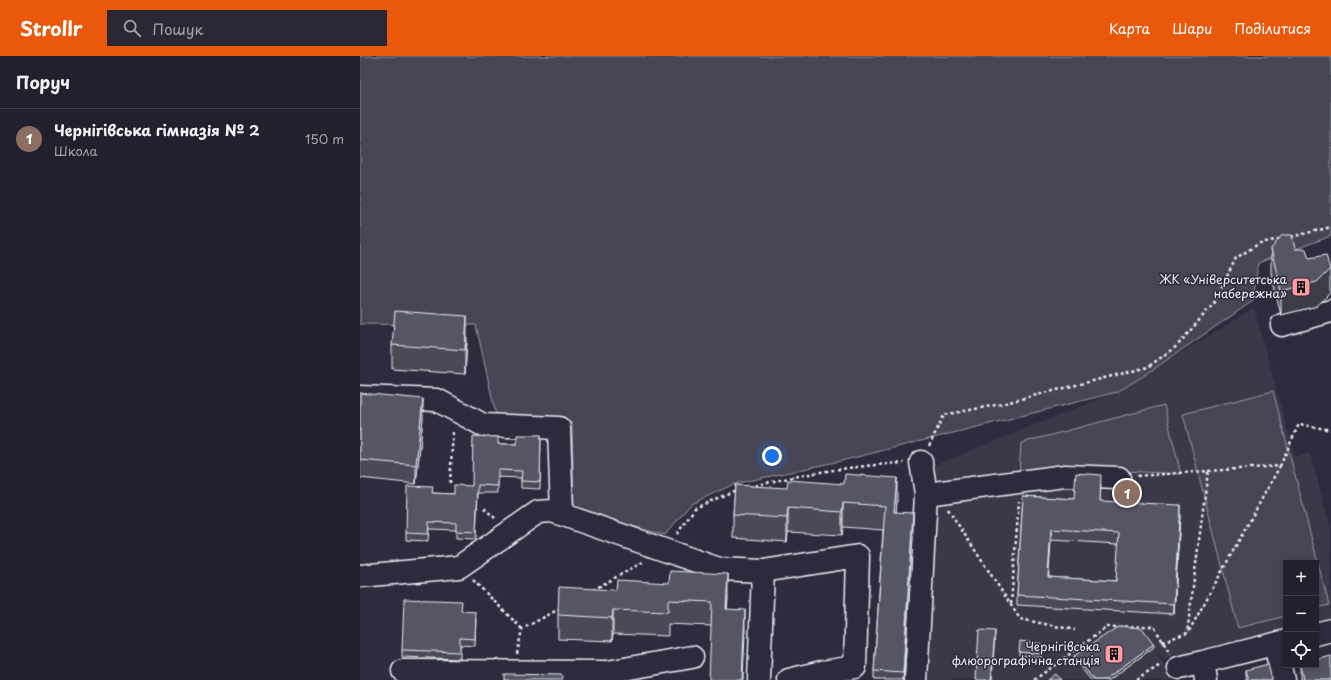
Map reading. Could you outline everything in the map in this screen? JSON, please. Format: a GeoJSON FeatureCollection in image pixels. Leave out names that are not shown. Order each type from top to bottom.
{"type":"FeatureCollection","features":[{"type":"Feature","properties":{"kind":"lane"},"geometry":{"type":"LineString","coordinates":[[1282,325],[1331,311]]}},
{"type":"Feature","properties":{"kind":"lane"},"geometry":{"type":"LineString","coordinates":[[360,397],[437,400],[483,425],[559,428],[562,514]]}},
{"type":"Feature","properties":{"kind":"lane"},"geometry":{"type":"LineString","coordinates":[[916,680],[931,493],[921,462]]}},
{"type":"Feature","properties":{"kind":"lane"},"geometry":{"type":"LineString","coordinates":[[931,493],[1065,476],[1119,478]]}},
{"type":"Feature","properties":{"kind":"lane"},"geometry":{"type":"LineString","coordinates":[[360,576],[459,566],[538,512],[562,514],[719,569],[762,571],[858,556],[855,667],[822,672],[790,680]]}},
{"type":"Feature","properties":{"kind":"lane"},"geometry":{"type":"LineString","coordinates":[[759,680],[762,571]]}},
{"type":"Feature","properties":{"kind":"lane"},"geometry":{"type":"LineString","coordinates":[[1319,633],[1331,630]]}},
{"type":"Feature","properties":{"kind":"lane"},"geometry":{"type":"LineString","coordinates":[[1172,662],[1204,671],[1281,643],[1283,680]]}},
{"type":"Feature","properties":{"kind":"lane"},"geometry":{"type":"LineString","coordinates":[[403,671],[514,671],[606,676],[692,657]]}},
{"type":"Feature","properties":{"kind":"path"},"geometry":{"type":"LineString","coordinates":[[1288,238],[1331,227]]}},
{"type":"Feature","properties":{"kind":"path"},"geometry":{"type":"LineString","coordinates":[[590,591],[666,550],[695,508],[736,490],[811,472],[862,465],[921,462],[944,415],[1001,404],[1148,367],[1177,346],[1214,303],[1236,258],[1260,243],[1281,239]]}},
{"type":"Feature","properties":{"kind":"path"},"geometry":{"type":"LineString","coordinates":[[450,483],[454,409]]}},
{"type":"Feature","properties":{"kind":"path"},"geometry":{"type":"LineString","coordinates":[[1162,642],[1187,633],[1280,466],[1300,424],[1331,430]]}},
{"type":"Feature","properties":{"kind":"path"},"geometry":{"type":"LineString","coordinates":[[1119,478],[1280,466]]}},
{"type":"Feature","properties":{"kind":"path"},"geometry":{"type":"LineString","coordinates":[[1187,633],[1208,471]]}},
{"type":"Feature","properties":{"kind":"path"},"geometry":{"type":"LineString","coordinates":[[1011,604],[1020,482]]}},
{"type":"Feature","properties":{"kind":"path"},"geometry":{"type":"LineString","coordinates":[[931,493],[1022,620],[1075,630]]}},
{"type":"Feature","properties":{"kind":"path"},"geometry":{"type":"LineString","coordinates":[[459,566],[522,629]]}},
{"type":"Feature","properties":{"kind":"path"},"geometry":{"type":"LineString","coordinates":[[514,671],[522,629],[563,606]]}},
{"type":"Feature","properties":{"kind":"path"},"geometry":{"type":"LineString","coordinates":[[1034,680],[1107,627],[1150,626],[1155,628],[1172,662],[1136,680]]}},
{"type":"Feature","properties":{"kind":"shaded area"},"geometry":{"type":"Polygon","coordinates":[[[360,56],[1331,56],[1331,236],[1258,263],[1253,301],[1145,375],[1117,392],[845,460],[734,484],[691,504],[665,535],[574,510],[572,423],[497,420],[476,325],[360,324],[360,56]]]}},
{"type":"Feature","properties":{"kind":"shaded area"},"geometry":{"type":"Polygon","coordinates":[[[1254,308],[1295,457],[1310,453],[1331,529],[1331,617],[1319,620],[1319,560],[1283,560],[1283,630],[1193,655],[1175,655],[1164,659],[1155,650],[1174,680],[922,680],[934,465],[1117,392],[1254,308]]]}},
{"type":"Feature","properties":{"kind":"shaded area"},"geometry":{"type":"Polygon","coordinates":[[[1273,391],[1317,560],[1283,560],[1283,617],[1238,628],[1183,414],[1273,391]]]}},
{"type":"Feature","properties":{"kind":"shaded area"},"geometry":{"type":"Polygon","coordinates":[[[1164,405],[1181,474],[1067,468],[1019,475],[1021,443],[1164,405]]]}},
{"type":"Feature","properties":{"kind":"shaded area"},"geometry":{"type":"Polygon","coordinates":[[[1319,567],[1329,605],[1319,607],[1319,567]]]}},
{"type":"Feature","properties":{"kind":"building"},"geometry":{"type":"Polygon","coordinates":[[[1282,235],[1292,235],[1295,249],[1306,249],[1309,258],[1326,255],[1330,269],[1317,282],[1281,291],[1271,249],[1282,235]]]}},
{"type":"Feature","properties":{"kind":"building"},"geometry":{"type":"Polygon","coordinates":[[[395,311],[467,316],[465,350],[392,345],[395,311]]]}},
{"type":"Feature","properties":{"kind":"building"},"geometry":{"type":"Polygon","coordinates":[[[360,393],[423,399],[416,465],[360,460],[360,393]]]}},
{"type":"Feature","properties":{"kind":"building"},"geometry":{"type":"Polygon","coordinates":[[[517,435],[541,435],[540,482],[521,481],[522,471],[498,470],[498,486],[478,485],[476,532],[456,531],[456,523],[429,522],[428,534],[406,533],[407,486],[433,487],[432,493],[454,494],[454,485],[472,486],[473,436],[498,437],[498,444],[517,444],[517,435]]]}},
{"type":"Feature","properties":{"kind":"building"},"geometry":{"type":"Polygon","coordinates":[[[1076,473],[1101,475],[1100,501],[1180,505],[1174,604],[1017,595],[1023,496],[1074,499],[1076,473]],[[1051,529],[1048,577],[1116,581],[1119,533],[1051,529]]]}},
{"type":"Feature","properties":{"kind":"building"},"geometry":{"type":"Polygon","coordinates":[[[845,474],[897,478],[894,512],[913,513],[903,673],[874,671],[885,506],[843,503],[842,512],[788,508],[787,518],[733,515],[735,485],[787,488],[788,480],[844,484],[845,474]]]}},
{"type":"Feature","properties":{"kind":"building"},"geometry":{"type":"Polygon","coordinates":[[[670,571],[728,574],[726,609],[745,610],[742,680],[709,680],[712,602],[668,600],[668,612],[613,610],[612,618],[558,615],[559,587],[616,590],[617,580],[669,583],[670,571]]]}},
{"type":"Feature","properties":{"kind":"building"},"geometry":{"type":"Polygon","coordinates":[[[404,599],[462,601],[461,611],[476,612],[475,639],[460,638],[460,652],[402,650],[404,599]]]}},
{"type":"Feature","properties":{"kind":"building","name":"Чернігівська флюорографічна станція"},"geometry":{"type":"Polygon","coordinates":[[[1119,626],[1142,628],[1154,644],[1104,680],[1094,680],[1074,656],[1119,626]]]}},
{"type":"Feature","properties":{"kind":"building"},"geometry":{"type":"Polygon","coordinates":[[[979,630],[995,631],[991,680],[976,680],[979,630]]]}},
{"type":"Feature","properties":{"kind":"building"},"geometry":{"type":"Polygon","coordinates":[[[1020,641],[1042,644],[1041,654],[1019,652],[1020,641]]]}},
{"type":"Feature","properties":{"kind":"building"},"geometry":{"type":"Polygon","coordinates":[[[1331,656],[1331,680],[1303,680],[1301,668],[1319,668],[1319,659],[1331,656]]]}},
{"type":"Feature","properties":{"kind":"building"},"geometry":{"type":"Polygon","coordinates":[[[1268,664],[1272,680],[1249,680],[1246,670],[1268,664]]]}},
{"type":"Feature","properties":{"kind":"building"},"geometry":{"type":"Polygon","coordinates":[[[504,674],[562,675],[562,680],[504,680],[504,674]]]}},
{"type":"Feature","properties":{"kind":"building"},"geometry":{"type":"Polygon","coordinates":[[[1055,674],[1060,680],[1047,680],[1055,674]]]}},
{"type":"Feature","properties":{"kind":"place","name":"ЖК «Університетська набережна»"},"geometry":{"type":"Point","coordinates":[1301,287]}},
{"type":"Feature","properties":{"kind":"place","name":"Чернігівська гімназія № 2"},"geometry":{"type":"Point","coordinates":[1127,493]}},
{"type":"Feature","properties":{"kind":"place","name":"Чернігівська флюорографічна станція"},"geometry":{"type":"Point","coordinates":[1114,654]}}]}
